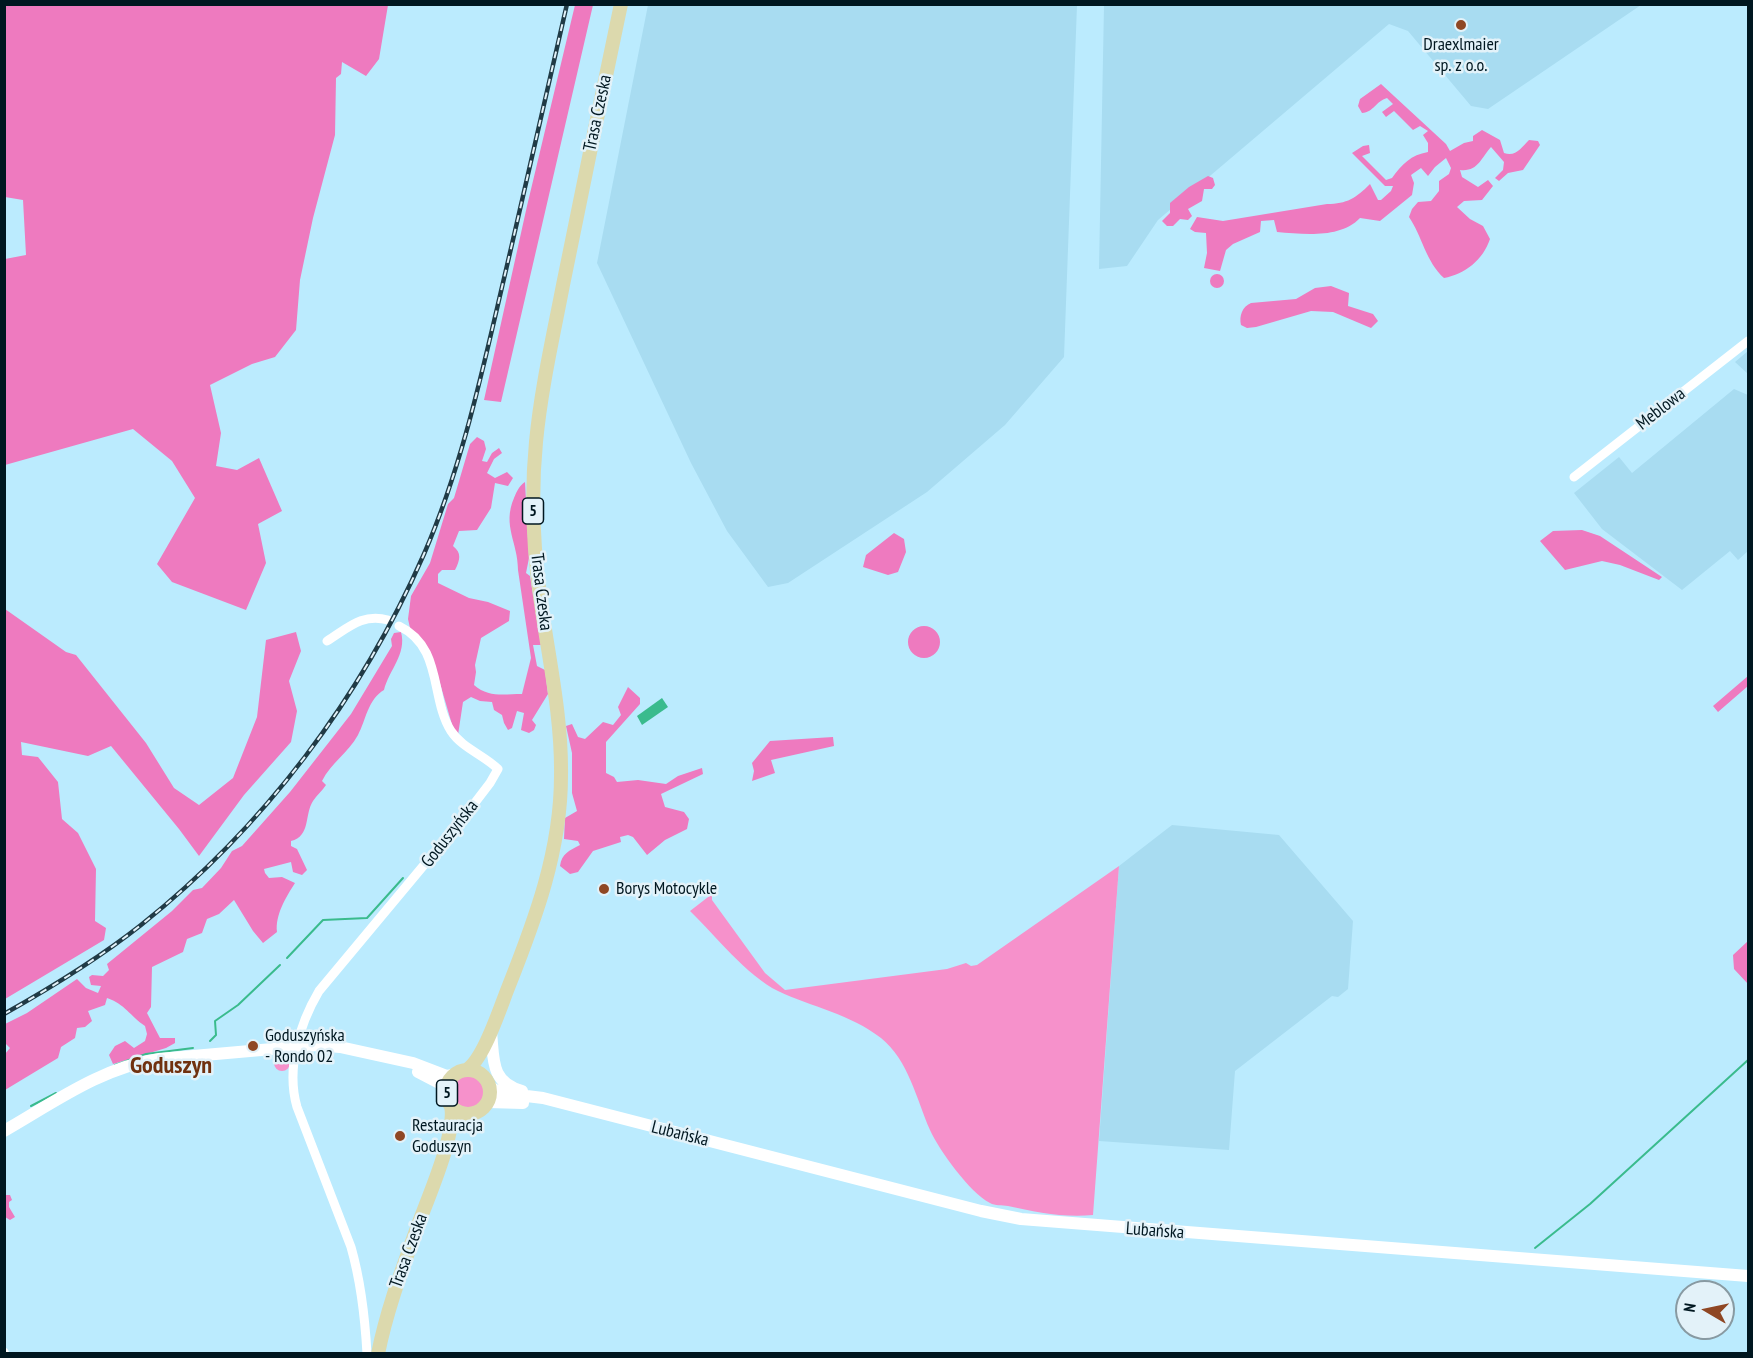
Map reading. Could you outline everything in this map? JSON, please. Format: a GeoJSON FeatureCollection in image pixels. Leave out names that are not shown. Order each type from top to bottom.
{"type":"FeatureCollection","features":[{"type":"Feature","properties":{"kind":"main road","name":"Trasa Czeska"},"geometry":{"type":"LineString","coordinates":[[460,1072],[472,1066],[491,1032],[528,938],[551,862],[559,811],[561,769],[558,719],[534,542],[535,446],[546,374],[621,4]]}},
{"type":"Feature","properties":{"kind":"main road","name":"Trasa Czeska"},"geometry":{"type":"LineString","coordinates":[[487,1082],[483,1068],[491,1032]]}},
{"type":"Feature","properties":{"kind":"main road","name":"5"},"geometry":{"type":"LineString","coordinates":[[476,1071],[487,1082],[490,1096],[481,1110],[470,1114],[460,1112],[451,1106],[447,1091],[450,1080],[460,1072],[476,1071]]}},
{"type":"Feature","properties":{"kind":"main road","name":"Trasa Czeska"},"geometry":{"type":"LineString","coordinates":[[378,1353],[391,1304],[446,1151],[453,1117],[451,1106]]}},
{"type":"Feature","properties":{"kind":"main road","name":"Trasa Czeska"},"geometry":{"type":"LineString","coordinates":[[446,1151],[462,1121],[470,1114]]}},
{"type":"Feature","properties":{"kind":"street","name":"Meblowa"},"geometry":{"type":"LineString","coordinates":[[1574,477],[1749,341]]}},
{"type":"Feature","properties":{"kind":"street"},"geometry":{"type":"LineString","coordinates":[[327,641],[366,618],[376,617],[388,620]]}},
{"type":"Feature","properties":{"kind":"street","name":"Goduszyńska"},"geometry":{"type":"LineString","coordinates":[[367,1353],[362,1292],[354,1257],[293,1094],[292,1072],[304,1022],[319,992],[464,817],[498,769],[460,741],[453,733],[447,723],[430,662],[412,635],[399,626]]}},
{"type":"Feature","properties":{"kind":"street"},"geometry":{"type":"LineString","coordinates":[[491,1032],[494,1064],[502,1080],[512,1088],[543,1098]]}},
{"type":"Feature","properties":{"kind":"street"},"geometry":{"type":"LineString","coordinates":[[4,1131],[42,1108],[113,1071],[159,1059],[298,1046],[328,1046],[413,1063],[447,1076],[460,1072]]}},
{"type":"Feature","properties":{"kind":"street"},"geometry":{"type":"LineString","coordinates":[[396,1060],[443,1085],[447,1091]]}},
{"type":"Feature","properties":{"kind":"street","name":"Lubańska"},"geometry":{"type":"LineString","coordinates":[[487,1082],[499,1091],[543,1098],[969,1209],[1020,1219],[1093,1227],[1749,1276]]}},
{"type":"Feature","properties":{"kind":"street","name":"Lubańska"},"geometry":{"type":"LineString","coordinates":[[488,1102],[574,1107]]}},
{"type":"Feature","properties":{"kind":"shaded area"},"geometry":{"type":"Polygon","coordinates":[[[5,4],[388,5],[379,59],[366,76],[342,62],[341,74],[336,78],[335,135],[313,218],[300,280],[296,330],[275,357],[252,364],[210,385],[221,433],[216,466],[237,470],[259,458],[282,511],[258,524],[266,563],[246,610],[172,582],[157,564],[195,498],[172,461],[133,429],[5,465],[5,259],[26,255],[23,200],[5,197],[5,4]]]}},
{"type":"Feature","properties":{"kind":"shaded area"},"geometry":{"type":"Polygon","coordinates":[[[575,5],[593,5],[501,402],[484,400],[527,206],[575,5]]]}},
{"type":"Feature","properties":{"kind":"shaded area"},"geometry":{"type":"Polygon","coordinates":[[[648,5],[1077,5],[1064,357],[1005,425],[927,492],[788,583],[768,587],[727,531],[691,463],[597,263],[648,5]]]}},
{"type":"Feature","properties":{"kind":"shaded area","name":"Draexlmaier sp. z o.o."},"geometry":{"type":"Polygon","coordinates":[[[1104,5],[1641,5],[1488,109],[1471,106],[1408,31],[1389,24],[1158,220],[1127,266],[1099,269],[1104,5]]]}},
{"type":"Feature","properties":{"kind":"shaded area"},"geometry":{"type":"Polygon","coordinates":[[[1381,84],[1446,144],[1450,151],[1473,141],[1473,136],[1482,130],[1500,140],[1504,153],[1508,154],[1518,151],[1529,140],[1538,141],[1540,145],[1523,170],[1508,173],[1499,181],[1495,178],[1503,170],[1504,162],[1491,147],[1475,167],[1460,170],[1462,177],[1478,187],[1488,180],[1493,186],[1482,200],[1464,201],[1457,207],[1470,219],[1483,226],[1490,239],[1478,260],[1459,273],[1444,278],[1428,257],[1409,217],[1418,202],[1431,201],[1439,191],[1439,181],[1449,174],[1451,168],[1446,158],[1428,176],[1421,168],[1411,175],[1414,183],[1412,195],[1380,221],[1360,218],[1352,225],[1342,229],[1309,234],[1277,232],[1274,220],[1261,221],[1260,232],[1233,244],[1226,250],[1220,271],[1204,268],[1207,253],[1206,233],[1190,229],[1197,217],[1223,221],[1340,203],[1356,196],[1370,184],[1378,200],[1391,191],[1393,186],[1385,186],[1352,153],[1369,145],[1370,153],[1362,156],[1386,180],[1392,178],[1403,164],[1412,158],[1428,152],[1428,143],[1423,135],[1428,131],[1420,126],[1413,130],[1394,111],[1386,117],[1382,112],[1393,104],[1387,98],[1369,111],[1362,113],[1358,106],[1360,99],[1381,84]]]}},
{"type":"Feature","properties":{"kind":"shaded area"},"geometry":{"type":"Polygon","coordinates":[[[1208,176],[1213,178],[1215,185],[1212,189],[1204,189],[1202,201],[1188,209],[1192,216],[1188,220],[1180,219],[1173,226],[1167,226],[1162,221],[1170,213],[1170,203],[1189,187],[1208,176]]]}},
{"type":"Feature","properties":{"kind":"shaded area"},"geometry":{"type":"Polygon","coordinates":[[[1214,274],[1220,274],[1224,281],[1220,288],[1214,288],[1210,284],[1210,278],[1214,274]]]}},
{"type":"Feature","properties":{"kind":"shaded area"},"geometry":{"type":"Polygon","coordinates":[[[1331,286],[1349,293],[1348,306],[1373,314],[1378,321],[1371,328],[1333,312],[1311,311],[1256,327],[1247,328],[1241,325],[1242,312],[1251,303],[1296,299],[1315,288],[1331,286]]]}},
{"type":"Feature","properties":{"kind":"shaded area"},"geometry":{"type":"Polygon","coordinates":[[[1748,351],[1748,374],[1735,362],[1748,351]]]}},
{"type":"Feature","properties":{"kind":"shaded area"},"geometry":{"type":"Polygon","coordinates":[[[1734,389],[1748,395],[1748,551],[1738,560],[1730,551],[1682,590],[1602,529],[1574,493],[1619,457],[1632,473],[1734,389]]]}},
{"type":"Feature","properties":{"kind":"shaded area"},"geometry":{"type":"Polygon","coordinates":[[[477,437],[484,441],[486,449],[482,461],[487,462],[492,453],[499,448],[502,453],[494,459],[487,473],[495,478],[507,472],[513,478],[508,486],[495,483],[491,508],[477,530],[459,531],[453,546],[459,554],[457,566],[455,570],[442,570],[438,574],[438,583],[469,598],[488,602],[510,611],[509,621],[481,638],[475,665],[474,685],[491,694],[522,694],[531,658],[510,517],[515,495],[525,482],[529,558],[526,573],[530,576],[541,645],[533,645],[537,666],[545,670],[548,694],[532,720],[536,725],[534,730],[529,733],[521,730],[524,713],[517,711],[512,728],[508,730],[502,715],[494,710],[492,702],[480,701],[471,697],[463,702],[458,735],[453,728],[437,673],[410,628],[408,619],[411,596],[430,563],[448,504],[454,498],[470,444],[477,437]]]}},
{"type":"Feature","properties":{"kind":"shaded area"},"geometry":{"type":"Polygon","coordinates":[[[1582,530],[1600,536],[1662,577],[1659,580],[1620,565],[1602,561],[1565,570],[1540,541],[1553,531],[1582,530]]]}},
{"type":"Feature","properties":{"kind":"shaded area"},"geometry":{"type":"Polygon","coordinates":[[[894,533],[904,539],[906,552],[898,572],[888,575],[863,567],[866,555],[894,533]]]}},
{"type":"Feature","properties":{"kind":"shaded area"},"geometry":{"type":"Polygon","coordinates":[[[5,609],[66,652],[76,655],[146,743],[174,788],[199,805],[233,778],[257,717],[266,640],[296,632],[301,651],[289,681],[297,711],[291,742],[244,795],[199,856],[111,746],[88,756],[21,742],[22,755],[38,757],[58,782],[62,819],[78,833],[96,869],[95,921],[106,928],[104,940],[5,999],[5,609]]]}},
{"type":"Feature","properties":{"kind":"shaded area"},"geometry":{"type":"Polygon","coordinates":[[[924,626],[935,631],[940,642],[935,653],[924,658],[913,653],[908,642],[913,631],[924,626]]]}},
{"type":"Feature","properties":{"kind":"shaded area"},"geometry":{"type":"Polygon","coordinates":[[[401,632],[400,655],[384,690],[371,704],[354,741],[322,781],[326,785],[310,807],[302,835],[291,841],[291,846],[297,849],[307,870],[302,875],[293,872],[291,862],[264,869],[269,878],[282,877],[295,883],[279,913],[277,932],[263,943],[234,900],[219,914],[207,919],[202,933],[187,939],[183,952],[152,967],[151,1007],[147,1013],[160,1038],[175,1038],[175,1043],[166,1048],[113,1064],[109,1055],[115,1046],[125,1041],[134,1048],[145,1041],[147,1034],[145,1026],[107,998],[105,1005],[88,1011],[92,1021],[85,1027],[77,1028],[75,1038],[61,1047],[58,1058],[5,1090],[5,1054],[10,1048],[5,1043],[5,1024],[27,1013],[77,979],[86,988],[98,993],[101,986],[91,985],[89,977],[103,976],[109,970],[107,964],[172,911],[193,890],[202,888],[221,868],[232,851],[242,846],[290,792],[351,714],[392,646],[391,639],[394,633],[401,632]]]}},
{"type":"Feature","properties":{"kind":"shaded area"},"geometry":{"type":"Polygon","coordinates":[[[1748,676],[1748,686],[1718,712],[1713,706],[1748,676]]]}},
{"type":"Feature","properties":{"kind":"shaded area"},"geometry":{"type":"Polygon","coordinates":[[[628,687],[640,698],[640,704],[606,742],[606,773],[614,777],[617,782],[638,780],[666,784],[678,776],[702,768],[703,774],[661,794],[665,807],[684,812],[689,819],[687,829],[665,840],[647,855],[633,837],[628,835],[620,837],[621,842],[593,851],[578,872],[570,874],[560,866],[562,858],[580,845],[578,841],[564,839],[565,818],[577,811],[572,793],[572,753],[566,726],[572,724],[578,737],[585,739],[603,722],[613,725],[621,715],[618,707],[628,687]]]}},
{"type":"Feature","properties":{"kind":"shaded area"},"geometry":{"type":"Polygon","coordinates":[[[662,698],[668,707],[642,725],[637,716],[662,698]]]}},
{"type":"Feature","properties":{"kind":"shaded area"},"geometry":{"type":"Polygon","coordinates":[[[833,737],[834,746],[771,760],[775,773],[752,781],[754,771],[752,763],[770,741],[833,737]]]}},
{"type":"Feature","properties":{"kind":"shaded area"},"geometry":{"type":"Polygon","coordinates":[[[1172,825],[1279,835],[1353,921],[1348,989],[1338,997],[1332,996],[1235,1071],[1229,1150],[1099,1141],[1119,866],[1172,825]]]}},
{"type":"Feature","properties":{"kind":"shaded area"},"geometry":{"type":"Polygon","coordinates":[[[1119,866],[1093,1215],[1071,1216],[1039,1212],[994,1205],[982,1198],[965,1181],[940,1148],[930,1130],[911,1081],[891,1047],[857,1023],[791,997],[766,984],[743,965],[690,911],[712,894],[712,900],[765,973],[785,990],[947,969],[966,963],[971,966],[977,965],[1119,866]]]}},
{"type":"Feature","properties":{"kind":"shaded area"},"geometry":{"type":"Polygon","coordinates":[[[1748,941],[1748,984],[1734,969],[1733,955],[1748,941]]]}},
{"type":"Feature","properties":{"kind":"shaded area"},"geometry":{"type":"Polygon","coordinates":[[[282,1055],[288,1057],[290,1063],[288,1069],[282,1071],[276,1069],[274,1063],[276,1057],[282,1055]]]}},
{"type":"Feature","properties":{"kind":"shaded area"},"geometry":{"type":"Polygon","coordinates":[[[468,1075],[480,1080],[485,1092],[480,1104],[468,1109],[456,1104],[451,1092],[456,1080],[468,1075]]]}},
{"type":"Feature","properties":{"kind":"shaded area"},"geometry":{"type":"Polygon","coordinates":[[[5,1195],[10,1195],[12,1200],[9,1202],[9,1207],[15,1217],[10,1220],[5,1217],[5,1195]]]}},
{"type":"Feature","properties":{"kind":"waterway"},"geometry":{"type":"LineString","coordinates":[[287,958],[323,920],[367,918],[403,878]]}},
{"type":"Feature","properties":{"kind":"waterway"},"geometry":{"type":"LineString","coordinates":[[210,1041],[216,1035],[215,1021],[238,1005],[280,965]]}},
{"type":"Feature","properties":{"kind":"waterway"},"geometry":{"type":"LineString","coordinates":[[115,1065],[146,1054],[193,1048]]}},
{"type":"Feature","properties":{"kind":"waterway"},"geometry":{"type":"LineString","coordinates":[[1535,1248],[1590,1204],[1748,1060]]}},
{"type":"Feature","properties":{"kind":"waterway"},"geometry":{"type":"LineString","coordinates":[[31,1106],[56,1093]]}},
{"type":"Feature","properties":{"kind":"railway"},"geometry":{"type":"LineString","coordinates":[[4,1014],[74,972],[125,937],[186,887],[228,846],[268,803],[305,757],[339,709],[399,607],[437,522],[469,422],[567,4]]}},
{"type":"Feature","properties":{"kind":"place","name":"Draexlmaier sp. z o.o."},"geometry":{"type":"Point","coordinates":[1461,25]}},
{"type":"Feature","properties":{"kind":"place","name":"Borys Motocykle"},"geometry":{"type":"Point","coordinates":[604,889]}},
{"type":"Feature","properties":{"kind":"place","name":"Goduszyńska - Rondo 02"},"geometry":{"type":"Point","coordinates":[253,1046]}},
{"type":"Feature","properties":{"kind":"place","name":"Restauracja Goduszyn"},"geometry":{"type":"Point","coordinates":[400,1136]}},
{"type":"Feature","properties":{"kind":"district","name":"Goduszyn"},"geometry":{"type":"Point","coordinates":[171,1066]}}]}
